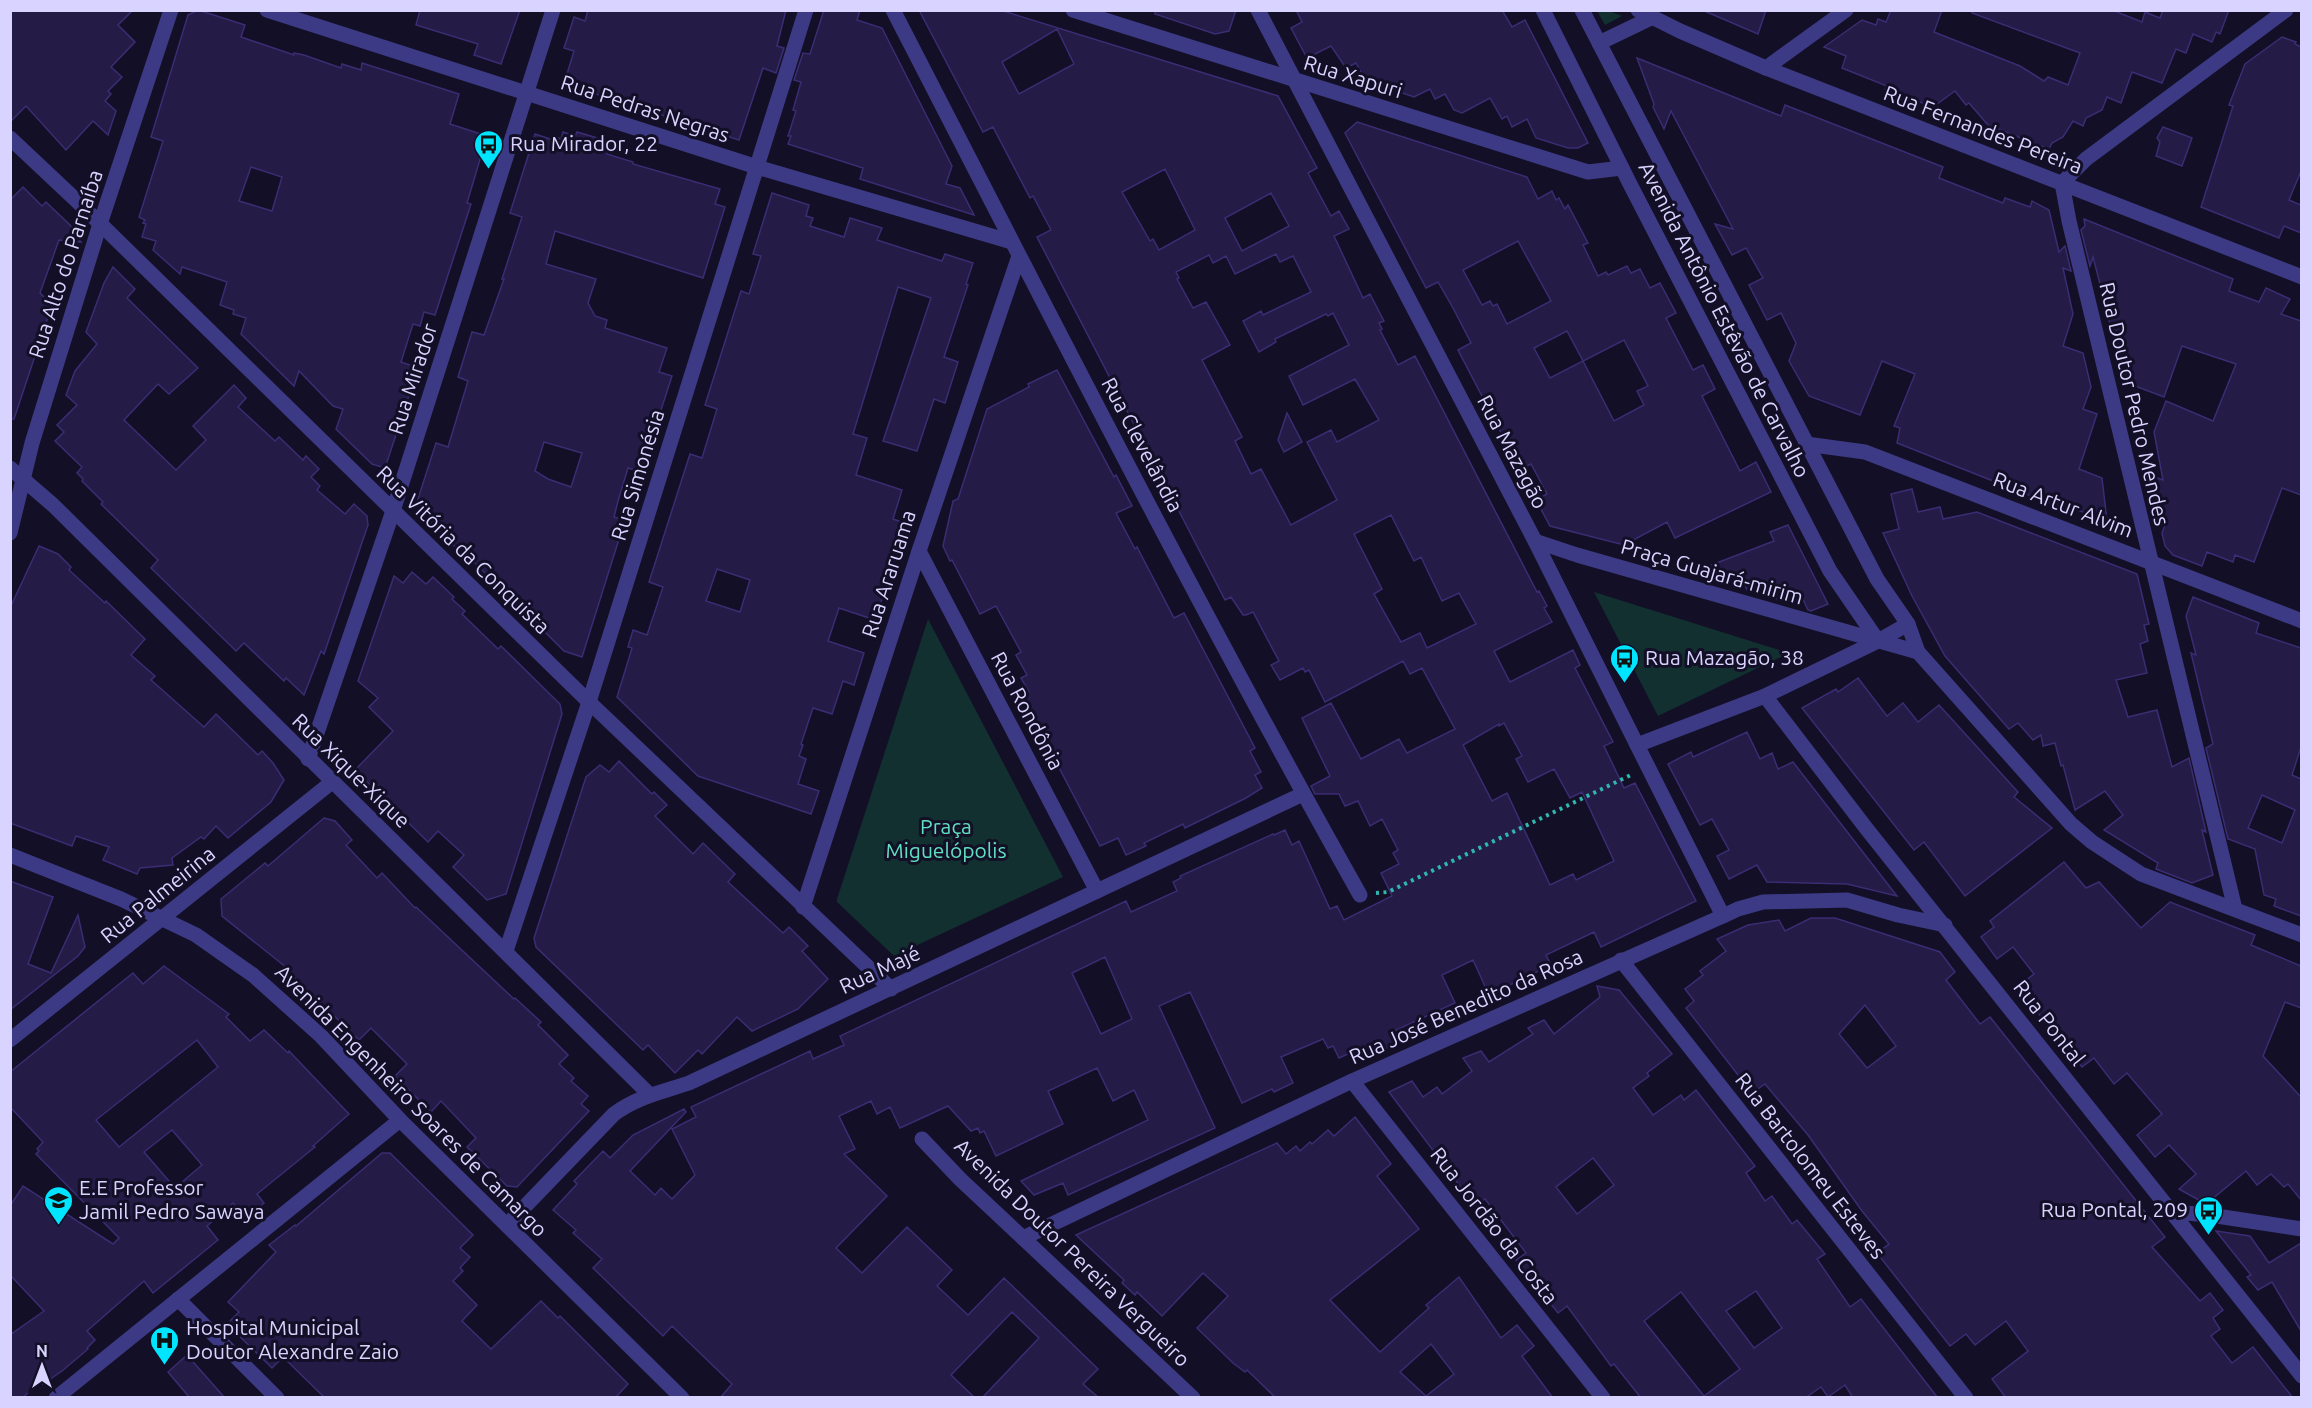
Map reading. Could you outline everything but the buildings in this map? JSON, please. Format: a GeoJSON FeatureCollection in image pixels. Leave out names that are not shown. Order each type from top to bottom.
{"type":"FeatureCollection","features":[{"type":"Feature","properties":{"kind":"street","name":"Rua Alto do Parnaíba"},"geometry":{"type":"LineString","coordinates":[[10,533],[15,500],[32,443],[100,224],[171,10]]}},
{"type":"Feature","properties":{"kind":"street","name":"Rua Pedras Negras"},"geometry":{"type":"LineString","coordinates":[[267,10],[1015,249]]}},
{"type":"Feature","properties":{"kind":"street","name":"Rua Mirador"},"geometry":{"type":"LineString","coordinates":[[308,759],[393,512],[553,10]]}},
{"type":"Feature","properties":{"kind":"street","name":"Rua Simonésia"},"geometry":{"type":"LineString","coordinates":[[506,951],[589,702],[806,10]]}},
{"type":"Feature","properties":{"kind":"street","name":"Rua Clevelândia"},"geometry":{"type":"LineString","coordinates":[[893,10],[1015,249],[1303,794],[1360,895]]}},
{"type":"Feature","properties":{"kind":"street","name":"Rua Xapuri"},"geometry":{"type":"LineString","coordinates":[[1072,10],[1588,172],[1622,168]]}},
{"type":"Feature","properties":{"kind":"street","name":"Rua Mazagão"},"geometry":{"type":"LineString","coordinates":[[1258,10],[1535,541],[1723,916]]}},
{"type":"Feature","properties":{"kind":"street","name":"Avenida Antônio Estêvão de Carvalho"},"geometry":{"type":"LineString","coordinates":[[1543,10],[1830,571],[1878,641]]}},
{"type":"Feature","properties":{"kind":"street","name":"Avenida Antônio Estêvão de Carvalho"},"geometry":{"type":"LineString","coordinates":[[1582,10],[1877,579],[1908,624],[1918,652]]}},
{"type":"Feature","properties":{"kind":"street"},"geometry":{"type":"LineString","coordinates":[[1766,68],[1846,10]]}},
{"type":"Feature","properties":{"kind":"street"},"geometry":{"type":"LineString","coordinates":[[2062,183],[2086,159],[2286,10]]}},
{"type":"Feature","properties":{"kind":"street","name":"Rua Fernandes Pereira"},"geometry":{"type":"LineString","coordinates":[[1599,43],[1644,14],[1766,68],[2301,277]]}},
{"type":"Feature","properties":{"kind":"street","name":"Rua Vitória da Conquista"},"geometry":{"type":"LineString","coordinates":[[10,138],[589,702],[891,989]]}},
{"type":"Feature","properties":{"kind":"street","name":"Rua Doutor Pedro Mendes"},"geometry":{"type":"LineString","coordinates":[[2062,183],[2068,221],[2235,909]]}},
{"type":"Feature","properties":{"kind":"street","name":"Rua Araruama"},"geometry":{"type":"LineString","coordinates":[[803,907],[1015,249]]}},
{"type":"Feature","properties":{"kind":"street","name":"Rua Artur Alvim"},"geometry":{"type":"LineString","coordinates":[[1806,444],[1865,452],[2301,621]]}},
{"type":"Feature","properties":{"kind":"street","name":"Rua Xique-Xique"},"geometry":{"type":"LineString","coordinates":[[10,468],[53,505],[649,1094]]}},
{"type":"Feature","properties":{"kind":"street","name":"Praça Guajará-mirim"},"geometry":{"type":"LineString","coordinates":[[1535,541],[1588,559],[1918,652]]}},
{"type":"Feature","properties":{"kind":"street","name":"Rua Rondônia"},"geometry":{"type":"LineString","coordinates":[[919,551],[1097,891]]}},
{"type":"Feature","properties":{"kind":"street"},"geometry":{"type":"LineString","coordinates":[[1637,745],[1765,696],[1908,624]]}},
{"type":"Feature","properties":{"kind":"street"},"geometry":{"type":"LineString","coordinates":[[1918,652],[2071,824],[2092,842],[2140,874],[2301,935]]}},
{"type":"Feature","properties":{"kind":"street","name":"Rua Pontal"},"geometry":{"type":"LineString","coordinates":[[1765,696],[1866,828],[2301,1376]]}},
{"type":"Feature","properties":{"kind":"street","name":"Rua Palmeirina"},"geometry":{"type":"LineString","coordinates":[[10,1040],[332,782]]}},
{"type":"Feature","properties":{"kind":"street","name":"Rua Majé"},"geometry":{"type":"LineString","coordinates":[[507,1225],[614,1114],[626,1105],[649,1094],[689,1083],[1303,794]]}},
{"type":"Feature","properties":{"kind":"street","name":"Avenida Engenheiro Soares de Camargo"},"geometry":{"type":"LineString","coordinates":[[10,855],[64,874],[196,934],[253,975],[321,1036],[400,1120],[682,1398]]}},
{"type":"Feature","properties":{"kind":"street","name":"Rua José Benedito da Rosa"},"geometry":{"type":"LineString","coordinates":[[1023,1238],[1352,1081],[1738,909],[1763,902],[1847,900],[1898,915],[1945,925]]}},
{"type":"Feature","properties":{"kind":"street","name":"Rua Bartolomeu Esteves"},"geometry":{"type":"LineString","coordinates":[[1621,960],[1966,1398]]}},
{"type":"Feature","properties":{"kind":"street","name":"Rua Jordão da Costa"},"geometry":{"type":"LineString","coordinates":[[1352,1081],[1603,1398]]}},
{"type":"Feature","properties":{"kind":"street"},"geometry":{"type":"LineString","coordinates":[[56,1398],[400,1120]]}},
{"type":"Feature","properties":{"kind":"street","name":"Avenida Doutor Pereira Vergueiro"},"geometry":{"type":"LineString","coordinates":[[922,1139],[960,1179],[1193,1398]]}},
{"type":"Feature","properties":{"kind":"street"},"geometry":{"type":"LineString","coordinates":[[2172,1212],[2210,1215],[2301,1229]]}},
{"type":"Feature","properties":{"kind":"street"},"geometry":{"type":"LineString","coordinates":[[178,1299],[275,1397]]}},
{"type":"Feature","properties":{"kind":"path"},"geometry":{"type":"LineString","coordinates":[[1360,895],[1388,892],[1648,767]]}},
{"type":"Feature","properties":{"kind":"green space"},"geometry":{"type":"Polygon","coordinates":[[[1597,11],[1609,11],[1622,16],[1605,25],[1597,11]]]}},
{"type":"Feature","properties":{"kind":"green space"},"geometry":{"type":"Polygon","coordinates":[[[1594,592],[1789,653],[1658,716],[1594,592]]]}},
{"type":"Feature","properties":{"kind":"green space","name":"Praça Miguelópolis"},"geometry":{"type":"Polygon","coordinates":[[[928,619],[1063,877],[894,956],[837,902],[837,899],[928,619]]]}},
{"type":"Feature","properties":{"kind":"place","name":"Rua Mirador, 22"},"geometry":{"type":"Point","coordinates":[489,170]}},
{"type":"Feature","properties":{"kind":"place","name":"Rua Mazagão, 38"},"geometry":{"type":"Point","coordinates":[1624,684]}},
{"type":"Feature","properties":{"kind":"place","name":"E.E Professor Jamil Pedro Sawaya"},"geometry":{"type":"Point","coordinates":[58,1226]}},
{"type":"Feature","properties":{"kind":"place","name":"Rua Pontal, 209"},"geometry":{"type":"Point","coordinates":[2209,1236]}},
{"type":"Feature","properties":{"kind":"place","name":"Hospital Municipal Doutor Alexandre Zaio"},"geometry":{"type":"Point","coordinates":[165,1366]}}]}
